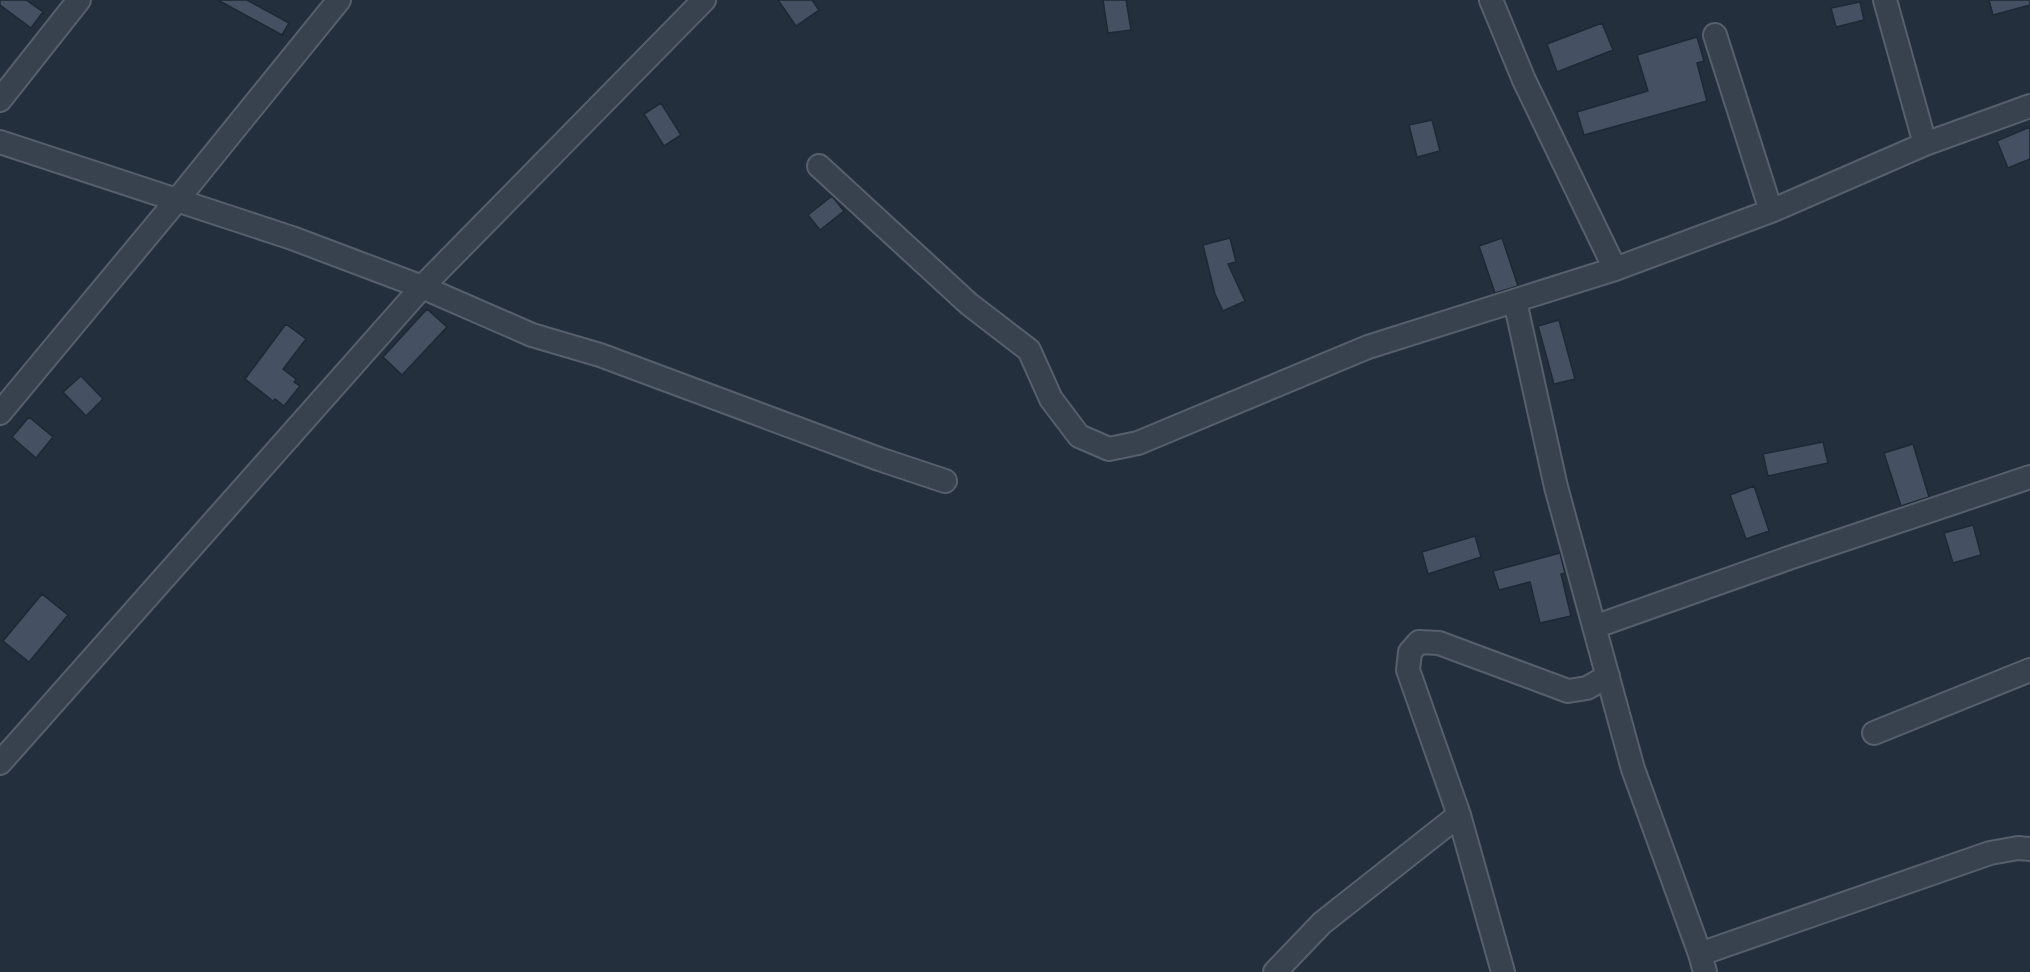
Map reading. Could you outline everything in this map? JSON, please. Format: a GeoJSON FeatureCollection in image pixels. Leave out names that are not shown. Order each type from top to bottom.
{"type":"FeatureCollection","features":[{"type":"Feature","properties":{"kind":"street"},"geometry":{"type":"LineString","coordinates":[[0,100],[79,0]]}},
{"type":"Feature","properties":{"kind":"street"},"geometry":{"type":"LineString","coordinates":[[0,413],[339,0]]}},
{"type":"Feature","properties":{"kind":"street"},"geometry":{"type":"LineString","coordinates":[[0,763],[422,287],[704,0]]}},
{"type":"Feature","properties":{"kind":"street"},"geometry":{"type":"LineString","coordinates":[[1491,0],[1524,80],[1615,269]]}},
{"type":"Feature","properties":{"kind":"street"},"geometry":{"type":"LineString","coordinates":[[1885,0],[1925,144]]}},
{"type":"Feature","properties":{"kind":"street"},"geometry":{"type":"LineString","coordinates":[[1714,35],[1771,211]]}},
{"type":"Feature","properties":{"kind":"street"},"geometry":{"type":"LineString","coordinates":[[819,166],[969,304],[1029,350],[1052,399],[1079,436],[1109,449],[1138,443],[1368,347],[1615,269],[1771,211],[1925,144],[2030,106]]}},
{"type":"Feature","properties":{"kind":"street"},"geometry":{"type":"LineString","coordinates":[[0,142],[292,238],[422,287],[532,335],[600,355],[879,459],[945,481]]}},
{"type":"Feature","properties":{"kind":"street"},"geometry":{"type":"LineString","coordinates":[[1515,301],[1556,487],[1633,769],[1703,963],[1990,853],[2018,848],[2030,849]]}},
{"type":"Feature","properties":{"kind":"street"},"geometry":{"type":"LineString","coordinates":[[1594,627],[1789,558],[2030,477]]}},
{"type":"Feature","properties":{"kind":"street"},"geometry":{"type":"LineString","coordinates":[[1503,972],[1459,815],[1408,670],[1410,651],[1419,642],[1439,643],[1568,692],[1587,688],[1608,676]]}},
{"type":"Feature","properties":{"kind":"street"},"geometry":{"type":"LineString","coordinates":[[1874,733],[2030,670]]}},
{"type":"Feature","properties":{"kind":"street"},"geometry":{"type":"LineString","coordinates":[[1275,972],[1322,923],[1459,815]]}},
{"type":"Feature","properties":{"kind":"building"},"geometry":{"type":"Polygon","coordinates":[[[0,0],[26,0],[43,12],[31,28],[0,5],[0,0]]]}},
{"type":"Feature","properties":{"kind":"building"},"geometry":{"type":"Polygon","coordinates":[[[218,0],[247,0],[289,23],[282,35],[218,0]]]}},
{"type":"Feature","properties":{"kind":"building"},"geometry":{"type":"Polygon","coordinates":[[[778,0],[812,0],[819,10],[796,26],[778,0]]]}},
{"type":"Feature","properties":{"kind":"building"},"geometry":{"type":"Polygon","coordinates":[[[1103,0],[1126,0],[1131,30],[1108,33],[1103,0]]]}},
{"type":"Feature","properties":{"kind":"building"},"geometry":{"type":"Polygon","coordinates":[[[1989,0],[2030,0],[2030,5],[1993,15],[1989,0]]]}},
{"type":"Feature","properties":{"kind":"building"},"geometry":{"type":"Polygon","coordinates":[[[1860,2],[1864,20],[1836,27],[1831,8],[1860,2]]]}},
{"type":"Feature","properties":{"kind":"building"},"geometry":{"type":"Polygon","coordinates":[[[1602,23],[1613,50],[1557,72],[1547,44],[1602,23]]]}},
{"type":"Feature","properties":{"kind":"building"},"geometry":{"type":"Polygon","coordinates":[[[1697,37],[1704,61],[1697,63],[1707,101],[1584,135],[1577,112],[1648,91],[1637,55],[1697,37]]]}},
{"type":"Feature","properties":{"kind":"building"},"geometry":{"type":"Polygon","coordinates":[[[661,103],[681,135],[664,146],[644,114],[661,103]]]}},
{"type":"Feature","properties":{"kind":"building"},"geometry":{"type":"Polygon","coordinates":[[[1432,120],[1440,151],[1417,157],[1409,125],[1432,120]]]}},
{"type":"Feature","properties":{"kind":"building"},"geometry":{"type":"Polygon","coordinates":[[[2030,127],[2030,159],[2008,168],[1997,141],[2030,127]]]}},
{"type":"Feature","properties":{"kind":"building"},"geometry":{"type":"Polygon","coordinates":[[[832,196],[844,211],[820,230],[808,215],[832,196]]]}},
{"type":"Feature","properties":{"kind":"building"},"geometry":{"type":"Polygon","coordinates":[[[1230,238],[1236,262],[1228,264],[1245,301],[1223,311],[1215,294],[1203,245],[1230,238]]]}},
{"type":"Feature","properties":{"kind":"building"},"geometry":{"type":"Polygon","coordinates":[[[1502,238],[1518,286],[1495,293],[1479,246],[1502,238]]]}},
{"type":"Feature","properties":{"kind":"building"},"geometry":{"type":"Polygon","coordinates":[[[427,309],[447,327],[402,375],[383,357],[427,309]]]}},
{"type":"Feature","properties":{"kind":"building"},"geometry":{"type":"Polygon","coordinates":[[[1559,320],[1575,379],[1554,384],[1538,326],[1559,320]]]}},
{"type":"Feature","properties":{"kind":"building"},"geometry":{"type":"Polygon","coordinates":[[[286,324],[306,339],[283,369],[296,379],[294,382],[300,386],[284,406],[275,399],[273,401],[245,379],[286,324]]]}},
{"type":"Feature","properties":{"kind":"building"},"geometry":{"type":"Polygon","coordinates":[[[81,376],[103,399],[86,416],[63,392],[81,376]]]}},
{"type":"Feature","properties":{"kind":"building"},"geometry":{"type":"Polygon","coordinates":[[[29,417],[53,437],[36,458],[12,437],[29,417]]]}},
{"type":"Feature","properties":{"kind":"building"},"geometry":{"type":"Polygon","coordinates":[[[1823,442],[1828,463],[1768,476],[1763,454],[1823,442]]]}},
{"type":"Feature","properties":{"kind":"building"},"geometry":{"type":"Polygon","coordinates":[[[1913,444],[1929,497],[1901,506],[1884,453],[1913,444]]]}},
{"type":"Feature","properties":{"kind":"building"},"geometry":{"type":"Polygon","coordinates":[[[1754,486],[1769,531],[1746,539],[1730,495],[1754,486]]]}},
{"type":"Feature","properties":{"kind":"building"},"geometry":{"type":"Polygon","coordinates":[[[1973,525],[1981,555],[1953,563],[1944,533],[1973,525]]]}},
{"type":"Feature","properties":{"kind":"building"},"geometry":{"type":"Polygon","coordinates":[[[1475,536],[1481,557],[1428,574],[1422,552],[1475,536]]]}},
{"type":"Feature","properties":{"kind":"building"},"geometry":{"type":"Polygon","coordinates":[[[1560,553],[1565,573],[1561,574],[1571,616],[1540,623],[1530,582],[1499,590],[1493,571],[1560,553]]]}},
{"type":"Feature","properties":{"kind":"building"},"geometry":{"type":"Polygon","coordinates":[[[42,594],[68,615],[29,662],[3,641],[42,594]]]}}]}
